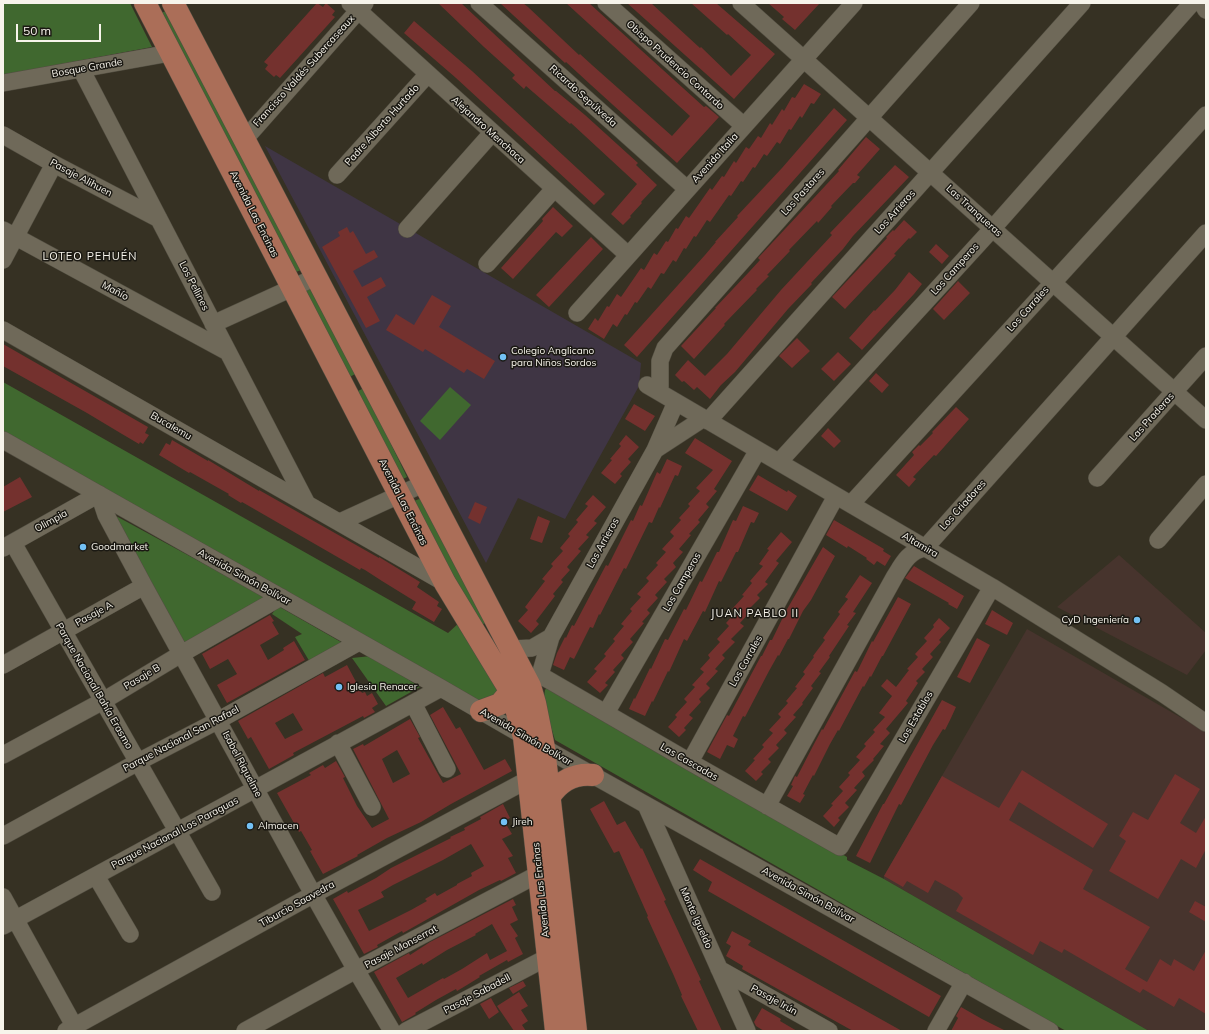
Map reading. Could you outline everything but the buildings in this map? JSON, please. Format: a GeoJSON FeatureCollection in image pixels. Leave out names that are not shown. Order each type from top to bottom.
{"type":"FeatureCollection","features":[{"type":"Feature","properties":{"kind":"main road","name":"Avenida Las Encinas"},"geometry":{"type":"LineString","coordinates":[[145,3],[445,583],[527,684],[524,737],[529,779],[548,869],[576,1031]]}},
{"type":"Feature","properties":{"kind":"main road","name":"Avenida Las Encinas"},"geometry":{"type":"LineString","coordinates":[[173,3],[511,649],[535,703],[544,748],[550,796],[548,957],[556,1031]]}},
{"type":"Feature","properties":{"kind":"main road"},"geometry":{"type":"LineString","coordinates":[[481,711],[500,704],[527,684]]}},
{"type":"Feature","properties":{"kind":"main road"},"geometry":{"type":"LineString","coordinates":[[550,796],[557,786],[570,778],[593,775]]}},
{"type":"Feature","properties":{"kind":"street","name":"Ricardo Sepúlveda"},"geometry":{"type":"LineString","coordinates":[[479,3],[687,189]]}},
{"type":"Feature","properties":{"kind":"street","name":"Obispo Prudencio Contardo"},"geometry":{"type":"LineString","coordinates":[[606,3],[744,126]]}},
{"type":"Feature","properties":{"kind":"street","name":"Las Tranqueras"},"geometry":{"type":"LineString","coordinates":[[741,3],[1206,420]]}},
{"type":"Feature","properties":{"kind":"street","name":"Avenida Italia"},"geometry":{"type":"LineString","coordinates":[[577,313],[854,3]]}},
{"type":"Feature","properties":{"kind":"street","name":"Los Pastores"},"geometry":{"type":"LineString","coordinates":[[654,389],[660,361],[665,348],[971,3]]}},
{"type":"Feature","properties":{"kind":"street","name":"Los Arrieros"},"geometry":{"type":"LineString","coordinates":[[655,450],[706,419],[930,173],[1082,3]]}},
{"type":"Feature","properties":{"kind":"street","name":"Los Camperos"},"geometry":{"type":"LineString","coordinates":[[779,462],[992,228],[1192,3]]}},
{"type":"Feature","properties":{"kind":"street"},"geometry":{"type":"LineString","coordinates":[[1202,3],[1206,10]]}},
{"type":"Feature","properties":{"kind":"street","name":"Francisco Valdés Subercaseaux"},"geometry":{"type":"LineString","coordinates":[[244,140],[358,6]]}},
{"type":"Feature","properties":{"kind":"street","name":"Alejandro Menchaca"},"geometry":{"type":"LineString","coordinates":[[358,6],[427,74],[628,255]]}},
{"type":"Feature","properties":{"kind":"street","name":"Bosque Grande"},"geometry":{"type":"LineString","coordinates":[[3,83],[170,53]]}},
{"type":"Feature","properties":{"kind":"street","name":"Los Pellines"},"geometry":{"type":"LineString","coordinates":[[81,69],[307,504]]}},
{"type":"Feature","properties":{"kind":"street","name":"Padre Alberto Hurtado"},"geometry":{"type":"LineString","coordinates":[[337,175],[427,74]]}},
{"type":"Feature","properties":{"kind":"street","name":"Los Corrales"},"geometry":{"type":"LineString","coordinates":[[851,504],[1206,114]]}},
{"type":"Feature","properties":{"kind":"street"},"geometry":{"type":"LineString","coordinates":[[407,229],[492,133]]}},
{"type":"Feature","properties":{"kind":"street","name":"Pasaje Alihuen"},"geometry":{"type":"LineString","coordinates":[[3,134],[54,164],[159,219]]}},
{"type":"Feature","properties":{"kind":"street"},"geometry":{"type":"LineString","coordinates":[[3,260],[9,233],[54,164]]}},
{"type":"Feature","properties":{"kind":"street"},"geometry":{"type":"LineString","coordinates":[[487,264],[554,189]]}},
{"type":"Feature","properties":{"kind":"street","name":"Mañío"},"geometry":{"type":"LineString","coordinates":[[9,233],[228,352]]}},
{"type":"Feature","properties":{"kind":"street","name":"Los Criadores"},"geometry":{"type":"LineString","coordinates":[[767,806],[894,576],[910,554],[919,549],[925,548],[1206,233]]}},
{"type":"Feature","properties":{"kind":"street"},"geometry":{"type":"LineString","coordinates":[[214,324],[316,277]]}},
{"type":"Feature","properties":{"kind":"street","name":"Bucalemu"},"geometry":{"type":"LineString","coordinates":[[3,330],[445,583]]}},
{"type":"Feature","properties":{"kind":"street","name":"Las Praderas"},"geometry":{"type":"LineString","coordinates":[[1098,478],[1206,356]]}},
{"type":"Feature","properties":{"kind":"street","name":"Altamira"},"geometry":{"type":"LineString","coordinates":[[654,389],[992,587],[1206,723]]}},
{"type":"Feature","properties":{"kind":"street","name":"Los Arrieros"},"geometry":{"type":"LineString","coordinates":[[527,684],[655,450],[676,402]]}},
{"type":"Feature","properties":{"kind":"street","name":"Avenida Simón Bolívar"},"geometry":{"type":"LineString","coordinates":[[3,440],[481,711],[524,737],[1050,1031]]}},
{"type":"Feature","properties":{"kind":"street","name":"Los Camperos"},"geometry":{"type":"LineString","coordinates":[[606,713],[758,450]]}},
{"type":"Feature","properties":{"kind":"street"},"geometry":{"type":"LineString","coordinates":[[340,522],[424,484]]}},
{"type":"Feature","properties":{"kind":"street"},"geometry":{"type":"LineString","coordinates":[[1158,540],[1206,484]]}},
{"type":"Feature","properties":{"kind":"street","name":"Olimpia"},"geometry":{"type":"LineString","coordinates":[[8,546],[99,494]]}},
{"type":"Feature","properties":{"kind":"street","name":"Isabel Riquelme"},"geometry":{"type":"LineString","coordinates":[[99,494],[106,515],[181,654],[356,970],[392,1031]]}},
{"type":"Feature","properties":{"kind":"street","name":"Los Corrales"},"geometry":{"type":"LineString","coordinates":[[690,762],[836,496]]}},
{"type":"Feature","properties":{"kind":"street","name":"Parque Nacional Bahía Erasmo"},"geometry":{"type":"LineString","coordinates":[[8,546],[63,631],[212,892]]}},
{"type":"Feature","properties":{"kind":"street","name":"Pasaje A"},"geometry":{"type":"LineString","coordinates":[[3,665],[144,586]]}},
{"type":"Feature","properties":{"kind":"street","name":"Los Establos"},"geometry":{"type":"LineString","coordinates":[[840,847],[992,587]]}},
{"type":"Feature","properties":{"kind":"street","name":"Pasaje B"},"geometry":{"type":"LineString","coordinates":[[3,755],[103,701],[181,654],[281,597]]}},
{"type":"Feature","properties":{"kind":"street"},"geometry":{"type":"LineString","coordinates":[[511,649],[532,648],[552,637]]}},
{"type":"Feature","properties":{"kind":"street","name":"Parque Nacional San Rafael"},"geometry":{"type":"LineString","coordinates":[[3,836],[359,642]]}},
{"type":"Feature","properties":{"kind":"street","name":"Las Cascadas"},"geometry":{"type":"LineString","coordinates":[[527,684],[606,713],[840,847]]}},
{"type":"Feature","properties":{"kind":"street","name":"Parque Nacional Los Paraguas"},"geometry":{"type":"LineString","coordinates":[[9,923],[440,688]]}},
{"type":"Feature","properties":{"kind":"street"},"geometry":{"type":"LineString","coordinates":[[413,703],[447,769]]}},
{"type":"Feature","properties":{"kind":"street","name":"Altamira"},"geometry":{"type":"LineString","coordinates":[[1189,711],[1206,715]]}},
{"type":"Feature","properties":{"kind":"street"},"geometry":{"type":"LineString","coordinates":[[338,743],[372,807]]}},
{"type":"Feature","properties":{"kind":"street","name":"Tiburcio Saavedra"},"geometry":{"type":"LineString","coordinates":[[73,1030],[314,894],[529,779]]}},
{"type":"Feature","properties":{"kind":"street","name":"Monte Igueldo"},"geometry":{"type":"LineString","coordinates":[[646,805],[746,1031]]}},
{"type":"Feature","properties":{"kind":"street","name":"Pasaje Monserrat"},"geometry":{"type":"LineString","coordinates":[[245,1031],[356,970],[548,869]]}},
{"type":"Feature","properties":{"kind":"street"},"geometry":{"type":"LineString","coordinates":[[96,876],[130,934]]}},
{"type":"Feature","properties":{"kind":"street"},"geometry":{"type":"LineString","coordinates":[[3,897],[9,923],[73,1030]]}},
{"type":"Feature","properties":{"kind":"street","name":"Pasaje Sabadell"},"geometry":{"type":"LineString","coordinates":[[406,1031],[548,957]]}},
{"type":"Feature","properties":{"kind":"street","name":"Pasaje Irún"},"geometry":{"type":"LineString","coordinates":[[718,969],[830,1031]]}},
{"type":"Feature","properties":{"kind":"street"},"geometry":{"type":"LineString","coordinates":[[936,1031],[964,982]]}},
{"type":"Feature","properties":{"kind":"shaded area","name":"Colegio Anglicano para Niños Sordos"},"geometry":{"type":"Polygon","coordinates":[[[265,146],[641,363],[639,386],[565,519],[518,498],[486,563],[265,146]]]}},
{"type":"Feature","properties":{"kind":"shaded area","name":"CyD Ingeniería"},"geometry":{"type":"Polygon","coordinates":[[[1119,555],[1206,633],[1206,650],[1187,675],[1057,607],[1119,555]]]}},
{"type":"Feature","properties":{"kind":"shaded area"},"geometry":{"type":"Polygon","coordinates":[[[1027,629],[1206,732],[1206,1031],[1149,1031],[884,879],[884,876],[1027,629]]]}},
{"type":"Feature","properties":{"kind":"green space"},"geometry":{"type":"Polygon","coordinates":[[[3,3],[130,3],[152,47],[3,75],[3,3]]]}},
{"type":"Feature","properties":{"kind":"green space"},"geometry":{"type":"Polygon","coordinates":[[[170,9],[306,268],[291,274],[157,15],[170,9]]]}},
{"type":"Feature","properties":{"kind":"green space"},"geometry":{"type":"Polygon","coordinates":[[[312,287],[357,373],[346,379],[300,293],[312,287]]]}},
{"type":"Feature","properties":{"kind":"green space"},"geometry":{"type":"Polygon","coordinates":[[[3,382],[448,633],[461,621],[502,691],[485,706],[3,431],[3,382]]]}},
{"type":"Feature","properties":{"kind":"green space"},"geometry":{"type":"Polygon","coordinates":[[[450,387],[471,405],[440,440],[420,421],[450,387]]]}},
{"type":"Feature","properties":{"kind":"green space"},"geometry":{"type":"Polygon","coordinates":[[[364,388],[407,477],[397,482],[354,393],[364,388]]]}},
{"type":"Feature","properties":{"kind":"green space"},"geometry":{"type":"Polygon","coordinates":[[[425,497],[491,621],[479,624],[411,502],[425,497]]]}},
{"type":"Feature","properties":{"kind":"green space"},"geometry":{"type":"Polygon","coordinates":[[[116,516],[265,597],[188,643],[179,640],[113,519],[116,516]]]}},
{"type":"Feature","properties":{"kind":"green space"},"geometry":{"type":"Polygon","coordinates":[[[278,606],[341,642],[342,648],[311,664],[295,637],[302,634],[272,614],[278,606]]]}},
{"type":"Feature","properties":{"kind":"green space"},"geometry":{"type":"Polygon","coordinates":[[[371,656],[420,687],[386,706],[352,658],[371,656]]]}},
{"type":"Feature","properties":{"kind":"green space"},"geometry":{"type":"Polygon","coordinates":[[[548,686],[847,857],[847,860],[884,879],[1149,1031],[1066,1031],[555,740],[543,704],[545,690],[548,686]]]}},
{"type":"Feature","properties":{"kind":"place","name":"Colegio Anglicano para Niños Sordos"},"geometry":{"type":"Point","coordinates":[503,357]}},
{"type":"Feature","properties":{"kind":"place","name":"Goodmarket"},"geometry":{"type":"Point","coordinates":[83,547]}},
{"type":"Feature","properties":{"kind":"place","name":"CyD Ingeniería"},"geometry":{"type":"Point","coordinates":[1137,620]}},
{"type":"Feature","properties":{"kind":"place","name":"Iglesia Renacer"},"geometry":{"type":"Point","coordinates":[339,687]}},
{"type":"Feature","properties":{"kind":"place","name":"Jireh"},"geometry":{"type":"Point","coordinates":[504,822]}},
{"type":"Feature","properties":{"kind":"place","name":"Almacen"},"geometry":{"type":"Point","coordinates":[250,826]}},
{"type":"Feature","properties":{"kind":"district","name":"LOTEO PEHUÉN"},"geometry":{"type":"Point","coordinates":[90,257]}},
{"type":"Feature","properties":{"kind":"district","name":"JUAN PABLO II"},"geometry":{"type":"Point","coordinates":[755,614]}}]}
